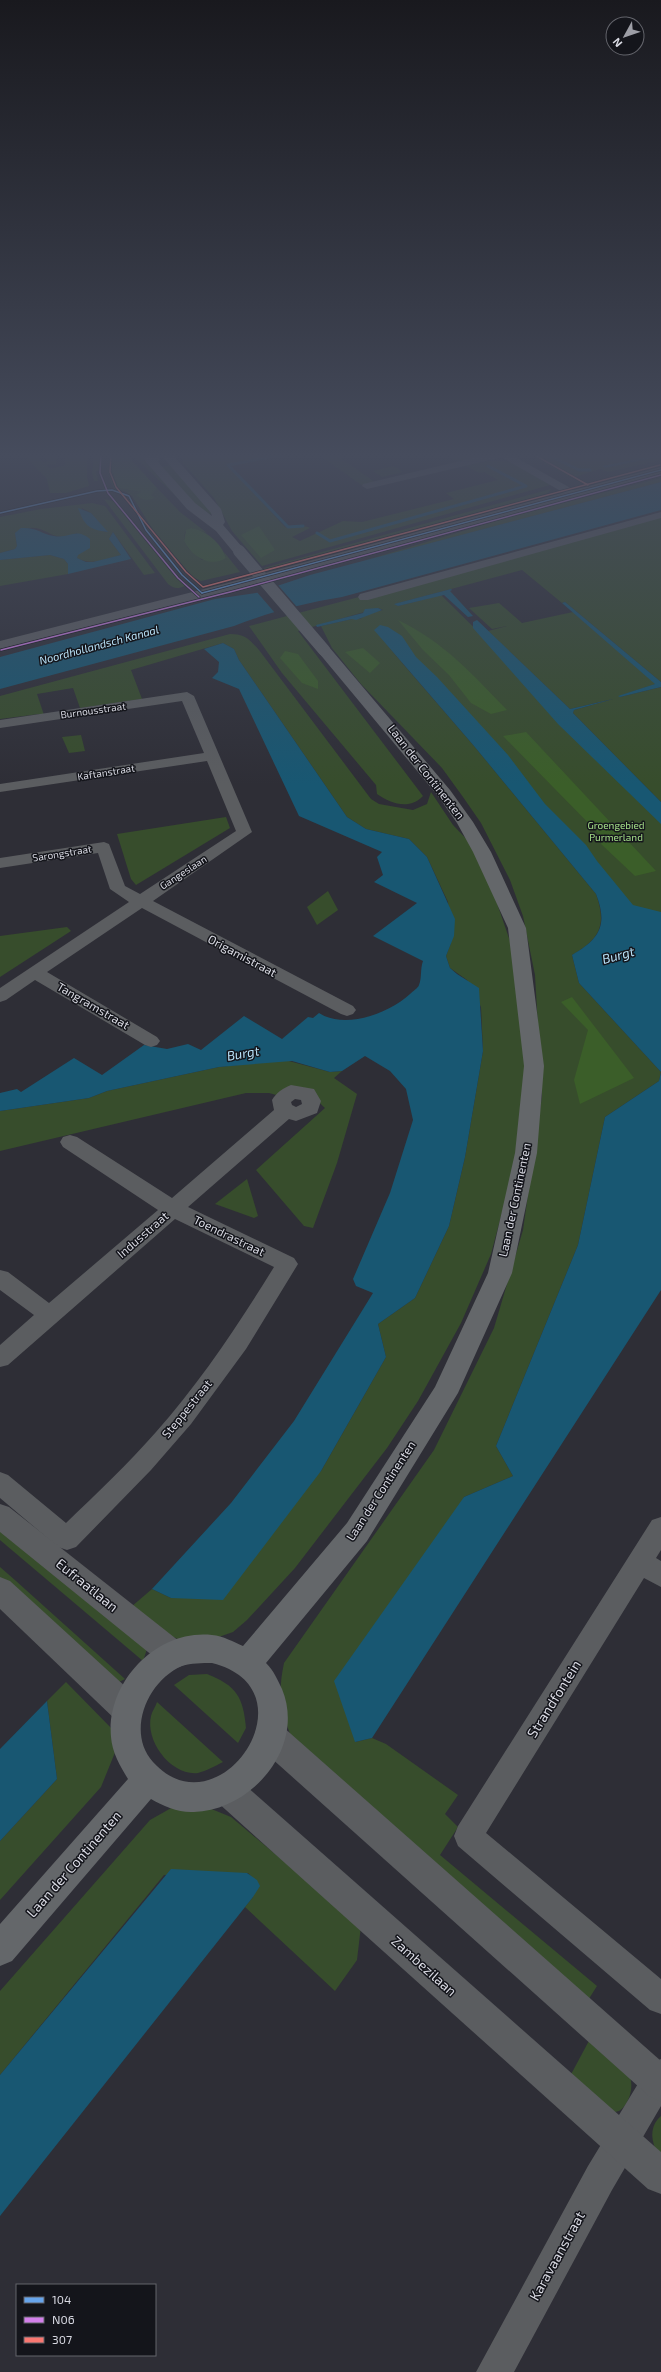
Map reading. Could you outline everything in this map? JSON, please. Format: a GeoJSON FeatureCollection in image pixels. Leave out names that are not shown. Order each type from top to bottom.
{"type":"FeatureCollection","features":[{"type":"Feature","properties":{"kind":"main road","name":"Laan der Continenten"},"geometry":{"type":"LineString","coordinates":[[247,1664],[356,1532],[445,1393],[500,1274],[526,1153],[534,1066],[516,928],[482,852],[465,822],[444,793],[250,564]]}},
{"type":"Feature","properties":{"kind":"main road"},"geometry":{"type":"LineString","coordinates":[[0,645],[315,564]]}},
{"type":"Feature","properties":{"kind":"main road"},"geometry":{"type":"LineString","coordinates":[[212,1649],[231,1654],[247,1664],[261,1678],[269,1696],[273,1716],[271,1737],[262,1759],[247,1777],[227,1790],[206,1797],[185,1797],[164,1791],[147,1780],[136,1765],[128,1748],[125,1729],[128,1710],[140,1683],[150,1671],[174,1655],[193,1650],[212,1649]]}},
{"type":"Feature","properties":{"kind":"main road","name":"Laan der Continenten"},"geometry":{"type":"LineString","coordinates":[[0,1949],[147,1780]]}},
{"type":"Feature","properties":{"kind":"street"},"geometry":{"type":"LineString","coordinates":[[364,597],[485,564]]}},
{"type":"Feature","properties":{"kind":"street","name":"Burnousstraat"},"geometry":{"type":"LineString","coordinates":[[0,724],[187,696]]}},
{"type":"Feature","properties":{"kind":"street","name":"Gangeslaan"},"geometry":{"type":"LineString","coordinates":[[0,996],[244,832],[187,696]]}},
{"type":"Feature","properties":{"kind":"street","name":"Kaftanstraat"},"geometry":{"type":"LineString","coordinates":[[0,788],[213,756]]}},
{"type":"Feature","properties":{"kind":"street","name":"Sarongstraat"},"geometry":{"type":"LineString","coordinates":[[0,863],[104,847],[118,889],[138,902]]}},
{"type":"Feature","properties":{"kind":"street","name":"Origamistraat"},"geometry":{"type":"LineString","coordinates":[[138,902],[347,1010]]}},
{"type":"Feature","properties":{"kind":"street","name":"Tangramstraat"},"geometry":{"type":"LineString","coordinates":[[36,973],[151,1040]]}},
{"type":"Feature","properties":{"kind":"street","name":"Indusstraat"},"geometry":{"type":"LineString","coordinates":[[0,1358],[286,1111]]}},
{"type":"Feature","properties":{"kind":"street","name":"Toendrastraat"},"geometry":{"type":"LineString","coordinates":[[70,1142],[173,1209],[287,1264]]}},
{"type":"Feature","properties":{"kind":"street","name":"Steppestraat"},"geometry":{"type":"LineString","coordinates":[[67,1539],[144,1463],[203,1390],[252,1322],[287,1264]]}},
{"type":"Feature","properties":{"kind":"street"},"geometry":{"type":"LineString","coordinates":[[0,1278],[50,1315]]}},
{"type":"Feature","properties":{"kind":"street","name":"Eufraatlaan"},"geometry":{"type":"LineString","coordinates":[[0,1483],[67,1539]]}},
{"type":"Feature","properties":{"kind":"street","name":"Eufraatlaan"},"geometry":{"type":"LineString","coordinates":[[0,1516],[174,1655]]}},
{"type":"Feature","properties":{"kind":"street","name":"Strandfontein"},"geometry":{"type":"LineString","coordinates":[[661,1528],[651,1569],[468,1836],[661,1999]]}},
{"type":"Feature","properties":{"kind":"street"},"geometry":{"type":"LineString","coordinates":[[0,1590],[128,1710]]}},
{"type":"Feature","properties":{"kind":"street"},"geometry":{"type":"LineString","coordinates":[[271,1737],[660,2080],[622,2141]]}},
{"type":"Feature","properties":{"kind":"street","name":"Zambezilaan"},"geometry":{"type":"LineString","coordinates":[[227,1790],[661,2176]]}},
{"type":"Feature","properties":{"kind":"street","name":"Karavaanstraat"},"geometry":{"type":"LineString","coordinates":[[494,2372],[622,2141]]}},
{"type":"Feature","properties":{"kind":"green space"},"geometry":{"type":"Polygon","coordinates":[[[0,564],[68,564],[68,574],[0,586],[0,564]]]}},
{"type":"Feature","properties":{"kind":"green space"},"geometry":{"type":"Polygon","coordinates":[[[136,564],[148,564],[155,573],[144,575],[136,564]]]}},
{"type":"Feature","properties":{"kind":"green space"},"geometry":{"type":"Polygon","coordinates":[[[153,564],[167,564],[185,586],[176,588],[168,584],[153,564]]]}},
{"type":"Feature","properties":{"kind":"green space"},"geometry":{"type":"Polygon","coordinates":[[[182,564],[233,564],[240,572],[201,581],[193,577],[182,564]]]}},
{"type":"Feature","properties":{"kind":"green space"},"geometry":{"type":"Polygon","coordinates":[[[260,564],[270,564],[262,566],[260,564]]]}},
{"type":"Feature","properties":{"kind":"green space"},"geometry":{"type":"Polygon","coordinates":[[[280,564],[288,564],[265,570],[264,568],[280,564]]]}},
{"type":"Feature","properties":{"kind":"green space","name":"Groengebied Purmerland"},"geometry":{"type":"Polygon","coordinates":[[[485,564],[661,564],[661,682],[565,602],[562,603],[522,570],[395,604],[398,606],[441,595],[661,812],[661,1009],[614,898],[384,642],[474,746],[596,894],[601,914],[599,930],[589,943],[572,955],[579,983],[661,1072],[659,1081],[605,1117],[578,1245],[496,1446],[513,1476],[464,1497],[355,1742],[372,1738],[386,1744],[458,1795],[445,1814],[458,1827],[440,1855],[597,1986],[585,2005],[295,1745],[286,1724],[281,1695],[284,1663],[434,1450],[494,1328],[523,1230],[542,1096],[535,975],[523,916],[510,880],[481,823],[442,768],[361,684],[332,648],[321,626],[352,619],[360,619],[367,614],[383,610],[378,608],[298,631],[423,796],[412,803],[406,804],[394,803],[377,794],[376,785],[282,673],[249,626],[485,564]]]}},
{"type":"Feature","properties":{"kind":"green space"},"geometry":{"type":"Polygon","coordinates":[[[499,603],[522,623],[573,612],[656,684],[619,696],[620,697],[661,687],[661,802],[573,713],[574,710],[613,699],[570,709],[488,631],[507,626],[492,629],[469,608],[499,603]]]}},
{"type":"Feature","properties":{"kind":"green space"},"geometry":{"type":"Polygon","coordinates":[[[398,620],[430,638],[457,660],[507,710],[491,714],[471,703],[449,675],[423,650],[398,620]]]}},
{"type":"Feature","properties":{"kind":"green space"},"geometry":{"type":"Polygon","coordinates":[[[230,634],[243,636],[259,650],[371,799],[379,804],[413,810],[427,804],[431,792],[453,825],[473,846],[490,883],[511,944],[527,1047],[514,1167],[491,1254],[461,1323],[418,1401],[387,1448],[295,1568],[247,1620],[233,1632],[210,1640],[178,1639],[166,1634],[131,1607],[152,1589],[171,1598],[321,1471],[386,1357],[378,1324],[415,1298],[449,1226],[465,1157],[483,1051],[481,1007],[467,980],[450,968],[446,956],[451,943],[448,902],[427,857],[409,839],[366,829],[347,817],[239,660],[234,649],[223,643],[131,670],[142,699],[80,708],[73,688],[37,694],[44,715],[39,714],[0,719],[0,696],[230,634]]]}},
{"type":"Feature","properties":{"kind":"green space"},"geometry":{"type":"Polygon","coordinates":[[[363,648],[380,663],[370,673],[345,652],[363,648]]]}},
{"type":"Feature","properties":{"kind":"green space"},"geometry":{"type":"Polygon","coordinates":[[[285,651],[298,654],[318,681],[318,689],[302,683],[280,658],[285,651]]]}},
{"type":"Feature","properties":{"kind":"green space","name":"Groengebied Purmerland"},"geometry":{"type":"Polygon","coordinates":[[[526,732],[656,871],[635,876],[601,844],[603,838],[503,736],[526,732]]]}},
{"type":"Feature","properties":{"kind":"green space"},"geometry":{"type":"Polygon","coordinates":[[[81,735],[85,751],[69,753],[62,737],[81,735]]]}},
{"type":"Feature","properties":{"kind":"green space"},"geometry":{"type":"Polygon","coordinates":[[[226,817],[230,828],[136,885],[131,879],[117,834],[226,817]]]}},
{"type":"Feature","properties":{"kind":"green space"},"geometry":{"type":"Polygon","coordinates":[[[328,891],[338,910],[317,925],[307,907],[328,891]]]}},
{"type":"Feature","properties":{"kind":"green space"},"geometry":{"type":"Polygon","coordinates":[[[67,927],[71,931],[0,977],[0,936],[67,927]]]}},
{"type":"Feature","properties":{"kind":"green space"},"geometry":{"type":"Polygon","coordinates":[[[572,997],[634,1078],[580,1104],[574,1080],[588,1030],[561,1002],[572,997]]]}},
{"type":"Feature","properties":{"kind":"green space"},"geometry":{"type":"Polygon","coordinates":[[[285,1060],[330,1072],[342,1071],[334,1078],[357,1094],[337,1163],[313,1228],[304,1226],[256,1170],[325,1108],[306,1088],[296,1088],[280,1096],[269,1093],[246,1093],[0,1151],[0,1111],[89,1098],[107,1091],[219,1067],[285,1060]]]}},
{"type":"Feature","properties":{"kind":"green space"},"geometry":{"type":"Polygon","coordinates":[[[247,1179],[258,1216],[254,1218],[215,1204],[247,1179]]]}},
{"type":"Feature","properties":{"kind":"green space"},"geometry":{"type":"Polygon","coordinates":[[[0,1526],[148,1646],[143,1661],[0,1540],[0,1526]]]}},
{"type":"Feature","properties":{"kind":"green space"},"geometry":{"type":"Polygon","coordinates":[[[0,1567],[125,1679],[111,1686],[0,1583],[0,1567]]]}},
{"type":"Feature","properties":{"kind":"green space"},"geometry":{"type":"Polygon","coordinates":[[[207,1674],[217,1678],[232,1688],[240,1700],[245,1717],[246,1728],[238,1743],[174,1685],[189,1675],[207,1674]]]}},
{"type":"Feature","properties":{"kind":"green space"},"geometry":{"type":"Polygon","coordinates":[[[66,1682],[114,1731],[116,1750],[101,1787],[0,1900],[0,1841],[57,1779],[47,1701],[66,1682]]]}},
{"type":"Feature","properties":{"kind":"green space"},"geometry":{"type":"Polygon","coordinates":[[[157,1702],[223,1762],[198,1773],[178,1769],[170,1763],[156,1746],[152,1736],[150,1726],[151,1716],[157,1702]]]}},
{"type":"Feature","properties":{"kind":"green space"},"geometry":{"type":"Polygon","coordinates":[[[173,1807],[209,1808],[231,1817],[361,1926],[357,1960],[335,1991],[245,1907],[253,1897],[254,1879],[248,1873],[164,1875],[0,2075],[0,1991],[150,1820],[173,1807]]]}},
{"type":"Feature","properties":{"kind":"green space"},"geometry":{"type":"Polygon","coordinates":[[[591,2037],[622,2066],[631,2079],[630,2095],[626,2104],[619,2111],[615,2112],[568,2080],[591,2037]]]}},
{"type":"Feature","properties":{"kind":"green space"},"geometry":{"type":"Polygon","coordinates":[[[661,2116],[661,2159],[653,2143],[652,2131],[661,2116]]]}},
{"type":"Feature","properties":{"kind":"water"},"geometry":{"type":"Polygon","coordinates":[[[68,564],[111,564],[68,574],[68,564]]]}},
{"type":"Feature","properties":{"kind":"water","name":"Noordhollandsch Kanaal"},"geometry":{"type":"Polygon","coordinates":[[[353,564],[464,564],[342,597],[287,608],[234,626],[0,689],[0,657],[215,599],[256,593],[310,575],[353,564]]]}},
{"type":"Feature","properties":{"kind":"water"},"geometry":{"type":"Polygon","coordinates":[[[451,589],[452,590],[450,591],[473,616],[468,617],[444,595],[398,606],[394,604],[451,589]]]}},
{"type":"Feature","properties":{"kind":"water"},"geometry":{"type":"Polygon","coordinates":[[[565,602],[661,682],[661,687],[620,697],[618,696],[655,684],[562,603],[565,602]]]}},
{"type":"Feature","properties":{"kind":"water"},"geometry":{"type":"Polygon","coordinates":[[[378,608],[382,610],[356,620],[352,619],[317,627],[316,625],[363,613],[365,609],[378,608]]]}},
{"type":"Feature","properties":{"kind":"water"},"geometry":{"type":"Polygon","coordinates":[[[477,620],[570,709],[613,699],[574,710],[573,713],[661,802],[661,824],[558,724],[473,628],[473,622],[477,620]]]}},
{"type":"Feature","properties":{"kind":"water","name":"Burgt"},"geometry":{"type":"Polygon","coordinates":[[[380,625],[388,627],[402,636],[416,657],[437,677],[508,755],[545,804],[586,845],[597,861],[633,905],[661,912],[661,1072],[579,983],[572,955],[589,943],[599,930],[601,914],[600,905],[596,894],[474,746],[374,630],[380,625]]]}},
{"type":"Feature","properties":{"kind":"water","name":"Burgt"},"geometry":{"type":"Polygon","coordinates":[[[223,643],[234,649],[239,660],[347,817],[366,829],[409,839],[427,857],[455,919],[454,936],[446,956],[450,968],[479,988],[483,1051],[465,1157],[449,1226],[415,1298],[378,1324],[386,1357],[321,1471],[223,1600],[171,1598],[152,1589],[231,1503],[294,1421],[373,1293],[356,1286],[353,1279],[390,1193],[413,1120],[406,1089],[390,1071],[365,1056],[342,1071],[330,1072],[292,1061],[219,1067],[107,1091],[89,1098],[0,1111],[0,1093],[17,1089],[21,1092],[74,1058],[102,1075],[144,1045],[167,1049],[188,1044],[201,1050],[244,1016],[282,1039],[308,1017],[313,1018],[319,1013],[330,1018],[341,1020],[367,1017],[379,1013],[401,1001],[418,986],[423,961],[373,936],[417,903],[374,882],[383,875],[377,857],[382,852],[299,816],[239,689],[212,678],[218,672],[219,662],[204,649],[223,643]]]}},
{"type":"Feature","properties":{"kind":"water"},"geometry":{"type":"Polygon","coordinates":[[[661,1072],[661,1290],[372,1738],[355,1742],[334,1681],[464,1497],[513,1476],[496,1446],[578,1245],[605,1117],[659,1081],[661,1072]]]}},
{"type":"Feature","properties":{"kind":"water"},"geometry":{"type":"Polygon","coordinates":[[[47,1701],[57,1779],[0,1841],[0,1749],[47,1701]]]}},
{"type":"Feature","properties":{"kind":"water"},"geometry":{"type":"Polygon","coordinates":[[[171,1869],[247,1873],[257,1880],[260,1886],[253,1897],[0,2216],[0,2075],[171,1869]]]}},
{"type":"Feature","properties":{"kind":"pier"},"geometry":{"type":"Polygon","coordinates":[[[278,585],[297,607],[275,613],[256,591],[278,585]]]}},
{"type":"Feature","properties":{"kind":"transit line","name":"N06"},"geometry":{"type":"LineString","coordinates":[[166,564],[178,578],[199,597]]}},
{"type":"Feature","properties":{"kind":"transit line","name":"104"},"geometry":{"type":"LineString","coordinates":[[173,564],[182,575],[202,593]]}},
{"type":"Feature","properties":{"kind":"transit line","name":"307"},"geometry":{"type":"LineString","coordinates":[[179,564],[203,587],[290,564]]}},
{"type":"Feature","properties":{"kind":"transit line","name":"104"},"geometry":{"type":"LineString","coordinates":[[202,593],[311,564]]}},
{"type":"Feature","properties":{"kind":"transit line","name":"N06"},"geometry":{"type":"LineString","coordinates":[[1,650],[230,592],[334,564]]}}]}
